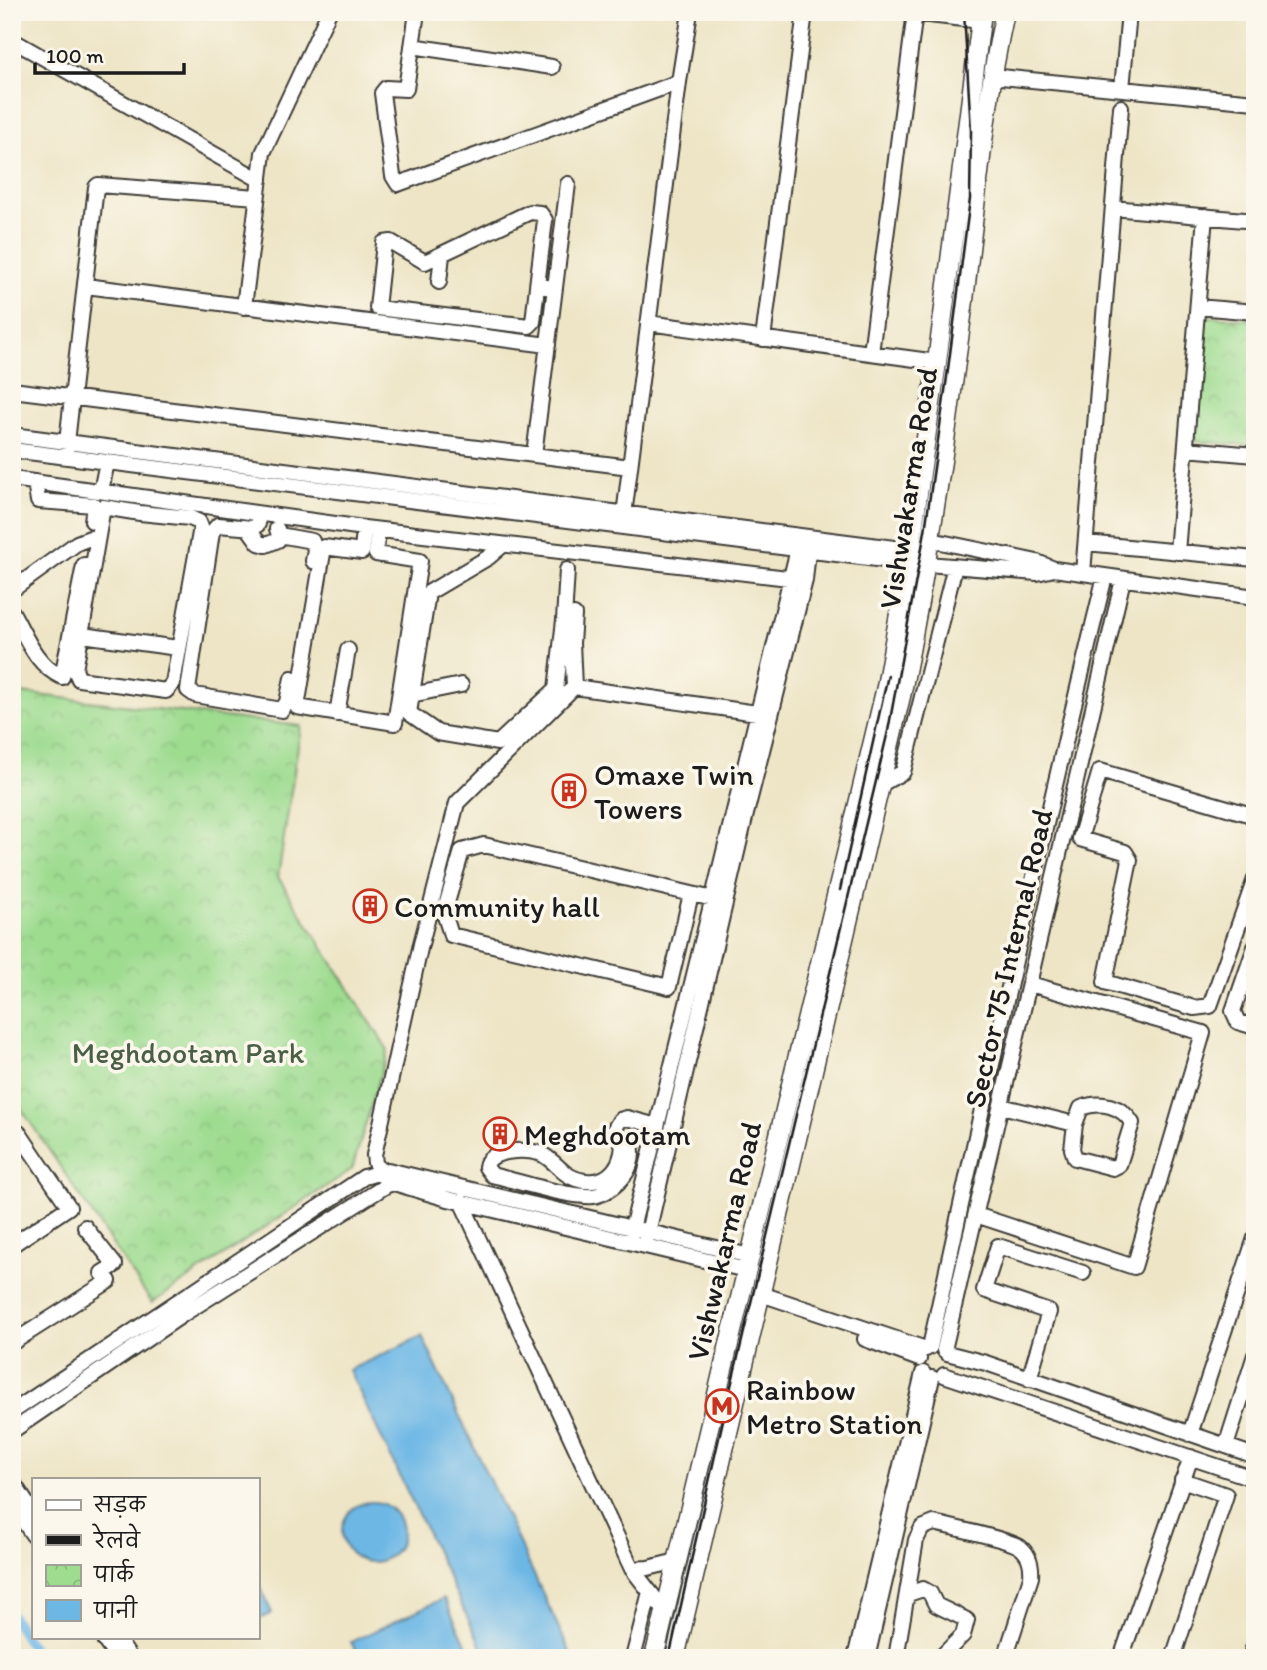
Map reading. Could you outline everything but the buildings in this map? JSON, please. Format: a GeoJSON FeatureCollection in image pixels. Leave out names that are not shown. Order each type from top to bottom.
{"type":"FeatureCollection","features":[{"type":"Feature","properties":{"kind":"main road","name":"Vishwakarma Road"},"geometry":{"type":"LineString","coordinates":[[654,1658],[748,1263],[820,1002],[837,966],[902,692],[931,540],[962,317],[991,76],[1005,12]]}},
{"type":"Feature","properties":{"kind":"main road","name":"Vishwakarma Road"},"geometry":{"type":"LineString","coordinates":[[675,1658],[760,1297],[820,1002],[819,966],[886,687],[909,557],[937,362],[981,17]]}},
{"type":"Feature","properties":{"kind":"main road"},"geometry":{"type":"LineString","coordinates":[[819,966],[829,970],[837,966]]}},
{"type":"Feature","properties":{"kind":"street"},"geometry":{"type":"LineString","coordinates":[[244,307],[263,153],[329,12]]}},
{"type":"Feature","properties":{"kind":"street"},"geometry":{"type":"LineString","coordinates":[[416,12],[407,89],[386,88],[382,93],[393,176],[398,184],[679,82]]}},
{"type":"Feature","properties":{"kind":"street"},"geometry":{"type":"LineString","coordinates":[[624,515],[679,82],[691,12]]}},
{"type":"Feature","properties":{"kind":"street"},"geometry":{"type":"LineString","coordinates":[[763,338],[805,12]]}},
{"type":"Feature","properties":{"kind":"street"},"geometry":{"type":"LineString","coordinates":[[1122,89],[1129,12]]}},
{"type":"Feature","properties":{"kind":"street"},"geometry":{"type":"LineString","coordinates":[[871,353],[911,13],[981,17]]}},
{"type":"Feature","properties":{"kind":"street"},"geometry":{"type":"LineString","coordinates":[[12,40],[260,180]]}},
{"type":"Feature","properties":{"kind":"street"},"geometry":{"type":"LineString","coordinates":[[412,47],[552,66]]}},
{"type":"Feature","properties":{"kind":"street"},"geometry":{"type":"LineString","coordinates":[[991,76],[1255,102]]}},
{"type":"Feature","properties":{"kind":"street"},"geometry":{"type":"LineString","coordinates":[[1083,573],[1121,107]]}},
{"type":"Feature","properties":{"kind":"street"},"geometry":{"type":"LineString","coordinates":[[534,455],[568,184]]}},
{"type":"Feature","properties":{"kind":"street"},"geometry":{"type":"LineString","coordinates":[[65,457],[97,185],[257,197]]}},
{"type":"Feature","properties":{"kind":"street"},"geometry":{"type":"LineString","coordinates":[[1113,208],[1255,221]]}},
{"type":"Feature","properties":{"kind":"street"},"geometry":{"type":"LineString","coordinates":[[86,286],[244,307],[529,327],[533,322],[545,220],[540,213],[530,212],[425,262],[391,242],[384,243],[377,316]]}},
{"type":"Feature","properties":{"kind":"street"},"geometry":{"type":"LineString","coordinates":[[1177,552],[1205,216]]}},
{"type":"Feature","properties":{"kind":"street"},"geometry":{"type":"LineString","coordinates":[[439,282],[442,255]]}},
{"type":"Feature","properties":{"kind":"street"},"geometry":{"type":"LineString","coordinates":[[539,271],[557,273]]}},
{"type":"Feature","properties":{"kind":"street"},"geometry":{"type":"LineString","coordinates":[[537,286],[555,288]]}},
{"type":"Feature","properties":{"kind":"street"},"geometry":{"type":"LineString","coordinates":[[1198,307],[1255,312]]}},
{"type":"Feature","properties":{"kind":"street"},"geometry":{"type":"LineString","coordinates":[[377,316],[548,345]]}},
{"type":"Feature","properties":{"kind":"street"},"geometry":{"type":"LineString","coordinates":[[648,323],[937,362]]}},
{"type":"Feature","properties":{"kind":"street"},"geometry":{"type":"LineString","coordinates":[[12,390],[630,467]]}},
{"type":"Feature","properties":{"kind":"street"},"geometry":{"type":"LineString","coordinates":[[12,435],[624,515],[909,557]]}},
{"type":"Feature","properties":{"kind":"street"},"geometry":{"type":"LineString","coordinates":[[1186,449],[1255,455]]}},
{"type":"Feature","properties":{"kind":"street"},"geometry":{"type":"LineString","coordinates":[[12,450],[803,550],[909,557]]}},
{"type":"Feature","properties":{"kind":"street"},"geometry":{"type":"LineString","coordinates":[[101,491],[107,462]]}},
{"type":"Feature","properties":{"kind":"street"},"geometry":{"type":"LineString","coordinates":[[12,479],[371,529],[797,579]]}},
{"type":"Feature","properties":{"kind":"street"},"geometry":{"type":"LineString","coordinates":[[12,612],[39,660],[51,672],[62,677],[90,538],[94,505],[38,501],[35,482]]}},
{"type":"Feature","properties":{"kind":"street"},"geometry":{"type":"LineString","coordinates":[[140,513],[141,497]]}},
{"type":"Feature","properties":{"kind":"street"},"geometry":{"type":"LineString","coordinates":[[163,515],[165,500]]}},
{"type":"Feature","properties":{"kind":"street"},"geometry":{"type":"LineString","coordinates":[[103,507],[163,515],[190,518],[199,522],[201,527],[173,684],[166,691],[79,679],[75,670],[103,507]]}},
{"type":"Feature","properties":{"kind":"street"},"geometry":{"type":"LineString","coordinates":[[269,515],[279,535],[278,540],[266,545],[253,537],[251,532],[269,515]]}},
{"type":"Feature","properties":{"kind":"street"},"geometry":{"type":"LineString","coordinates":[[253,528],[218,525],[212,532],[188,682],[188,690],[195,695],[268,709],[285,708],[315,549],[312,541],[279,535]]}},
{"type":"Feature","properties":{"kind":"street"},"geometry":{"type":"LineString","coordinates":[[369,553],[371,529]]}},
{"type":"Feature","properties":{"kind":"street"},"geometry":{"type":"LineString","coordinates":[[12,590],[77,543],[90,538]]}},
{"type":"Feature","properties":{"kind":"street"},"geometry":{"type":"LineString","coordinates":[[931,540],[1037,562],[1054,569],[1255,597]]}},
{"type":"Feature","properties":{"kind":"street"},"geometry":{"type":"LineString","coordinates":[[1086,543],[1255,559]]}},
{"type":"Feature","properties":{"kind":"street"},"geometry":{"type":"LineString","coordinates":[[503,545],[489,557],[428,593],[408,713],[438,733],[498,743],[555,689],[564,621],[567,570]]}},
{"type":"Feature","properties":{"kind":"street"},"geometry":{"type":"LineString","coordinates":[[324,547],[369,553],[420,561],[395,723],[297,707],[324,547]]}},
{"type":"Feature","properties":{"kind":"street"},"geometry":{"type":"LineString","coordinates":[[630,1235],[657,1126],[693,1011],[803,550]]}},
{"type":"Feature","properties":{"kind":"street"},"geometry":{"type":"LineString","coordinates":[[387,1185],[374,1159],[377,1142],[421,944],[457,803],[574,687],[572,643],[578,552]]}},
{"type":"Feature","properties":{"kind":"street"},"geometry":{"type":"LineString","coordinates":[[927,564],[1037,573],[1054,569]]}},
{"type":"Feature","properties":{"kind":"street"},"geometry":{"type":"LineString","coordinates":[[880,785],[903,772],[955,566]]}},
{"type":"Feature","properties":{"kind":"street","name":"Sector 75 Internal Road"},"geometry":{"type":"LineString","coordinates":[[933,1361],[959,1208],[1060,761],[1105,576]]}},
{"type":"Feature","properties":{"kind":"street","name":"Sector 75 Internal Road"},"geometry":{"type":"LineString","coordinates":[[933,1361],[960,1284],[1123,579]]}},
{"type":"Feature","properties":{"kind":"street"},"geometry":{"type":"LineString","coordinates":[[82,635],[178,648]]}},
{"type":"Feature","properties":{"kind":"street"},"geometry":{"type":"LineString","coordinates":[[337,714],[348,650]]}},
{"type":"Feature","properties":{"kind":"street"},"geometry":{"type":"LineString","coordinates":[[411,695],[461,685]]}},
{"type":"Feature","properties":{"kind":"street"},"geometry":{"type":"LineString","coordinates":[[574,687],[765,714]]}},
{"type":"Feature","properties":{"kind":"street"},"geometry":{"type":"LineString","coordinates":[[647,1239],[713,899],[765,714]]}},
{"type":"Feature","properties":{"kind":"street"},"geometry":{"type":"LineString","coordinates":[[1080,839],[1100,771],[1255,816]]}},
{"type":"Feature","properties":{"kind":"street"},"geometry":{"type":"LineString","coordinates":[[1063,835],[1125,852],[1130,860],[1105,982],[1194,1008],[1206,1008],[1213,1000],[1255,879]]}},
{"type":"Feature","properties":{"kind":"street"},"geometry":{"type":"LineString","coordinates":[[691,894],[669,987],[451,934],[444,913],[462,851],[484,845],[713,899]]}},
{"type":"Feature","properties":{"kind":"street"},"geometry":{"type":"LineString","coordinates":[[1255,947],[1233,1011],[1238,1022],[1255,1027]]}},
{"type":"Feature","properties":{"kind":"street"},"geometry":{"type":"LineString","coordinates":[[976,1215],[1134,1267],[1203,1033],[1030,984]]}},
{"type":"Feature","properties":{"kind":"street"},"geometry":{"type":"LineString","coordinates":[[1103,1104],[1126,1113],[1132,1124],[1119,1165],[1113,1168],[1075,1158],[1072,1149],[1075,1124],[1081,1108],[1089,1105],[1103,1104]]}},
{"type":"Feature","properties":{"kind":"street"},"geometry":{"type":"LineString","coordinates":[[1001,1106],[1075,1124]]}},
{"type":"Feature","properties":{"kind":"street"},"geometry":{"type":"LineString","coordinates":[[653,1143],[628,1140],[614,1130],[617,1123],[627,1118],[657,1126]]}},
{"type":"Feature","properties":{"kind":"street"},"geometry":{"type":"LineString","coordinates":[[628,1140],[632,1152],[630,1165],[621,1180],[596,1196],[492,1175],[487,1170],[486,1161],[493,1155],[526,1151],[550,1158],[569,1175],[583,1181],[605,1178],[619,1164],[622,1146],[638,1129],[634,1121]]}},
{"type":"Feature","properties":{"kind":"street"},"geometry":{"type":"LineString","coordinates":[[12,1138],[19,1133],[69,1208],[12,1245]]}},
{"type":"Feature","properties":{"kind":"street"},"geometry":{"type":"LineString","coordinates":[[551,1189],[553,1175],[559,1168]]}},
{"type":"Feature","properties":{"kind":"street"},"geometry":{"type":"LineString","coordinates":[[12,1412],[364,1177],[379,1171],[388,1170],[630,1235],[748,1263]]}},
{"type":"Feature","properties":{"kind":"street"},"geometry":{"type":"LineString","coordinates":[[12,1431],[185,1313],[387,1185],[394,1183],[461,1201],[630,1235]]}},
{"type":"Feature","properties":{"kind":"street"},"geometry":{"type":"LineString","coordinates":[[461,1201],[632,1569],[665,1611]]}},
{"type":"Feature","properties":{"kind":"street"},"geometry":{"type":"LineString","coordinates":[[12,1343],[109,1281],[102,1273],[116,1265],[85,1227]]}},
{"type":"Feature","properties":{"kind":"street"},"geometry":{"type":"LineString","coordinates":[[1190,1434],[1255,1238]]}},
{"type":"Feature","properties":{"kind":"street"},"geometry":{"type":"LineString","coordinates":[[984,1290],[998,1246],[1083,1273]]}},
{"type":"Feature","properties":{"kind":"street"},"geometry":{"type":"LineString","coordinates":[[960,1284],[1049,1312],[1029,1379]]}},
{"type":"Feature","properties":{"kind":"street"},"geometry":{"type":"LineString","coordinates":[[760,1297],[1121,1434],[1255,1479]]}},
{"type":"Feature","properties":{"kind":"street"},"geometry":{"type":"LineString","coordinates":[[1226,1446],[1255,1355]]}},
{"type":"Feature","properties":{"kind":"street"},"geometry":{"type":"LineString","coordinates":[[933,1361],[986,1363],[1255,1456]]}},
{"type":"Feature","properties":{"kind":"street"},"geometry":{"type":"LineString","coordinates":[[855,1658],[933,1361]]}},
{"type":"Feature","properties":{"kind":"street"},"geometry":{"type":"LineString","coordinates":[[867,1658],[933,1361]]}},
{"type":"Feature","properties":{"kind":"street"},"geometry":{"type":"LineString","coordinates":[[1121,1434],[1128,1413]]}},
{"type":"Feature","properties":{"kind":"street"},"geometry":{"type":"LineString","coordinates":[[1121,1658],[1191,1457]]}},
{"type":"Feature","properties":{"kind":"street"},"geometry":{"type":"LineString","coordinates":[[1173,1658],[1226,1494],[1182,1480]]}},
{"type":"Feature","properties":{"kind":"street"},"geometry":{"type":"LineString","coordinates":[[12,1482],[32,1512]]}},
{"type":"Feature","properties":{"kind":"street"},"geometry":{"type":"LineString","coordinates":[[12,1504],[32,1534]]}},
{"type":"Feature","properties":{"kind":"street"},"geometry":{"type":"LineString","coordinates":[[896,1658],[916,1540],[922,1528],[934,1523],[1019,1546],[1029,1557],[1031,1577],[1004,1658]]}},
{"type":"Feature","properties":{"kind":"street"},"geometry":{"type":"LineString","coordinates":[[632,1569],[677,1561]]}},
{"type":"Feature","properties":{"kind":"street"},"geometry":{"type":"LineString","coordinates":[[908,1594],[923,1589],[930,1593],[936,1605],[967,1620],[963,1635],[940,1658]]}},
{"type":"Feature","properties":{"kind":"street"},"geometry":{"type":"LineString","coordinates":[[633,1658],[650,1591]]}},
{"type":"Feature","properties":{"kind":"street"},"geometry":{"type":"LineString","coordinates":[[103,1638],[117,1658]]}},
{"type":"Feature","properties":{"kind":"street"},"geometry":{"type":"LineString","coordinates":[[117,1638],[130,1658]]}},
{"type":"Feature","properties":{"kind":"street"},"geometry":{"type":"LineString","coordinates":[[1250,1658],[1255,1643]]}},
{"type":"Feature","properties":{"kind":"green space"},"geometry":{"type":"Polygon","coordinates":[[[1204,316],[1255,320],[1255,446],[1194,441],[1204,316]]]}},
{"type":"Feature","properties":{"kind":"green space","name":"Meghdootam Park"},"geometry":{"type":"Polygon","coordinates":[[[12,692],[301,726],[278,877],[388,1050],[352,1169],[152,1303],[12,1095],[12,692]]]}},
{"type":"Feature","properties":{"kind":"water"},"geometry":{"type":"Polygon","coordinates":[[[422,1336],[573,1658],[487,1658],[349,1370],[422,1336]]]}},
{"type":"Feature","properties":{"kind":"water"},"geometry":{"type":"Polygon","coordinates":[[[372,1502],[384,1504],[397,1515],[402,1532],[400,1544],[389,1557],[372,1562],[360,1560],[347,1549],[342,1532],[344,1520],[355,1507],[372,1502]]]}},
{"type":"Feature","properties":{"kind":"water"},"geometry":{"type":"Polygon","coordinates":[[[259,1585],[272,1613],[259,1619],[259,1585]]]}},
{"type":"Feature","properties":{"kind":"water"},"geometry":{"type":"Polygon","coordinates":[[[444,1598],[473,1658],[359,1658],[351,1642],[444,1598]]]}},
{"type":"Feature","properties":{"kind":"waterway"},"geometry":{"type":"LineString","coordinates":[[12,1616],[38,1658]]}},
{"type":"Feature","properties":{"kind":"railway"},"geometry":{"type":"LineString","coordinates":[[669,1658],[726,1407],[888,731],[925,531],[970,199],[971,131],[964,12]]}},
{"type":"Feature","properties":{"kind":"railway"},"geometry":{"type":"LineString","coordinates":[[840,890],[888,675]]}},
{"type":"Feature","properties":{"kind":"place","name":"Omaxe Twin Towers"},"geometry":{"type":"Point","coordinates":[569,791]}},
{"type":"Feature","properties":{"kind":"place","name":"Community hall"},"geometry":{"type":"Point","coordinates":[370,906]}},
{"type":"Feature","properties":{"kind":"place","name":"Meghdootam"},"geometry":{"type":"Point","coordinates":[500,1134]}},
{"type":"Feature","properties":{"kind":"place","name":"Rainbow Metro Station"},"geometry":{"type":"Point","coordinates":[722,1406]}}]}
